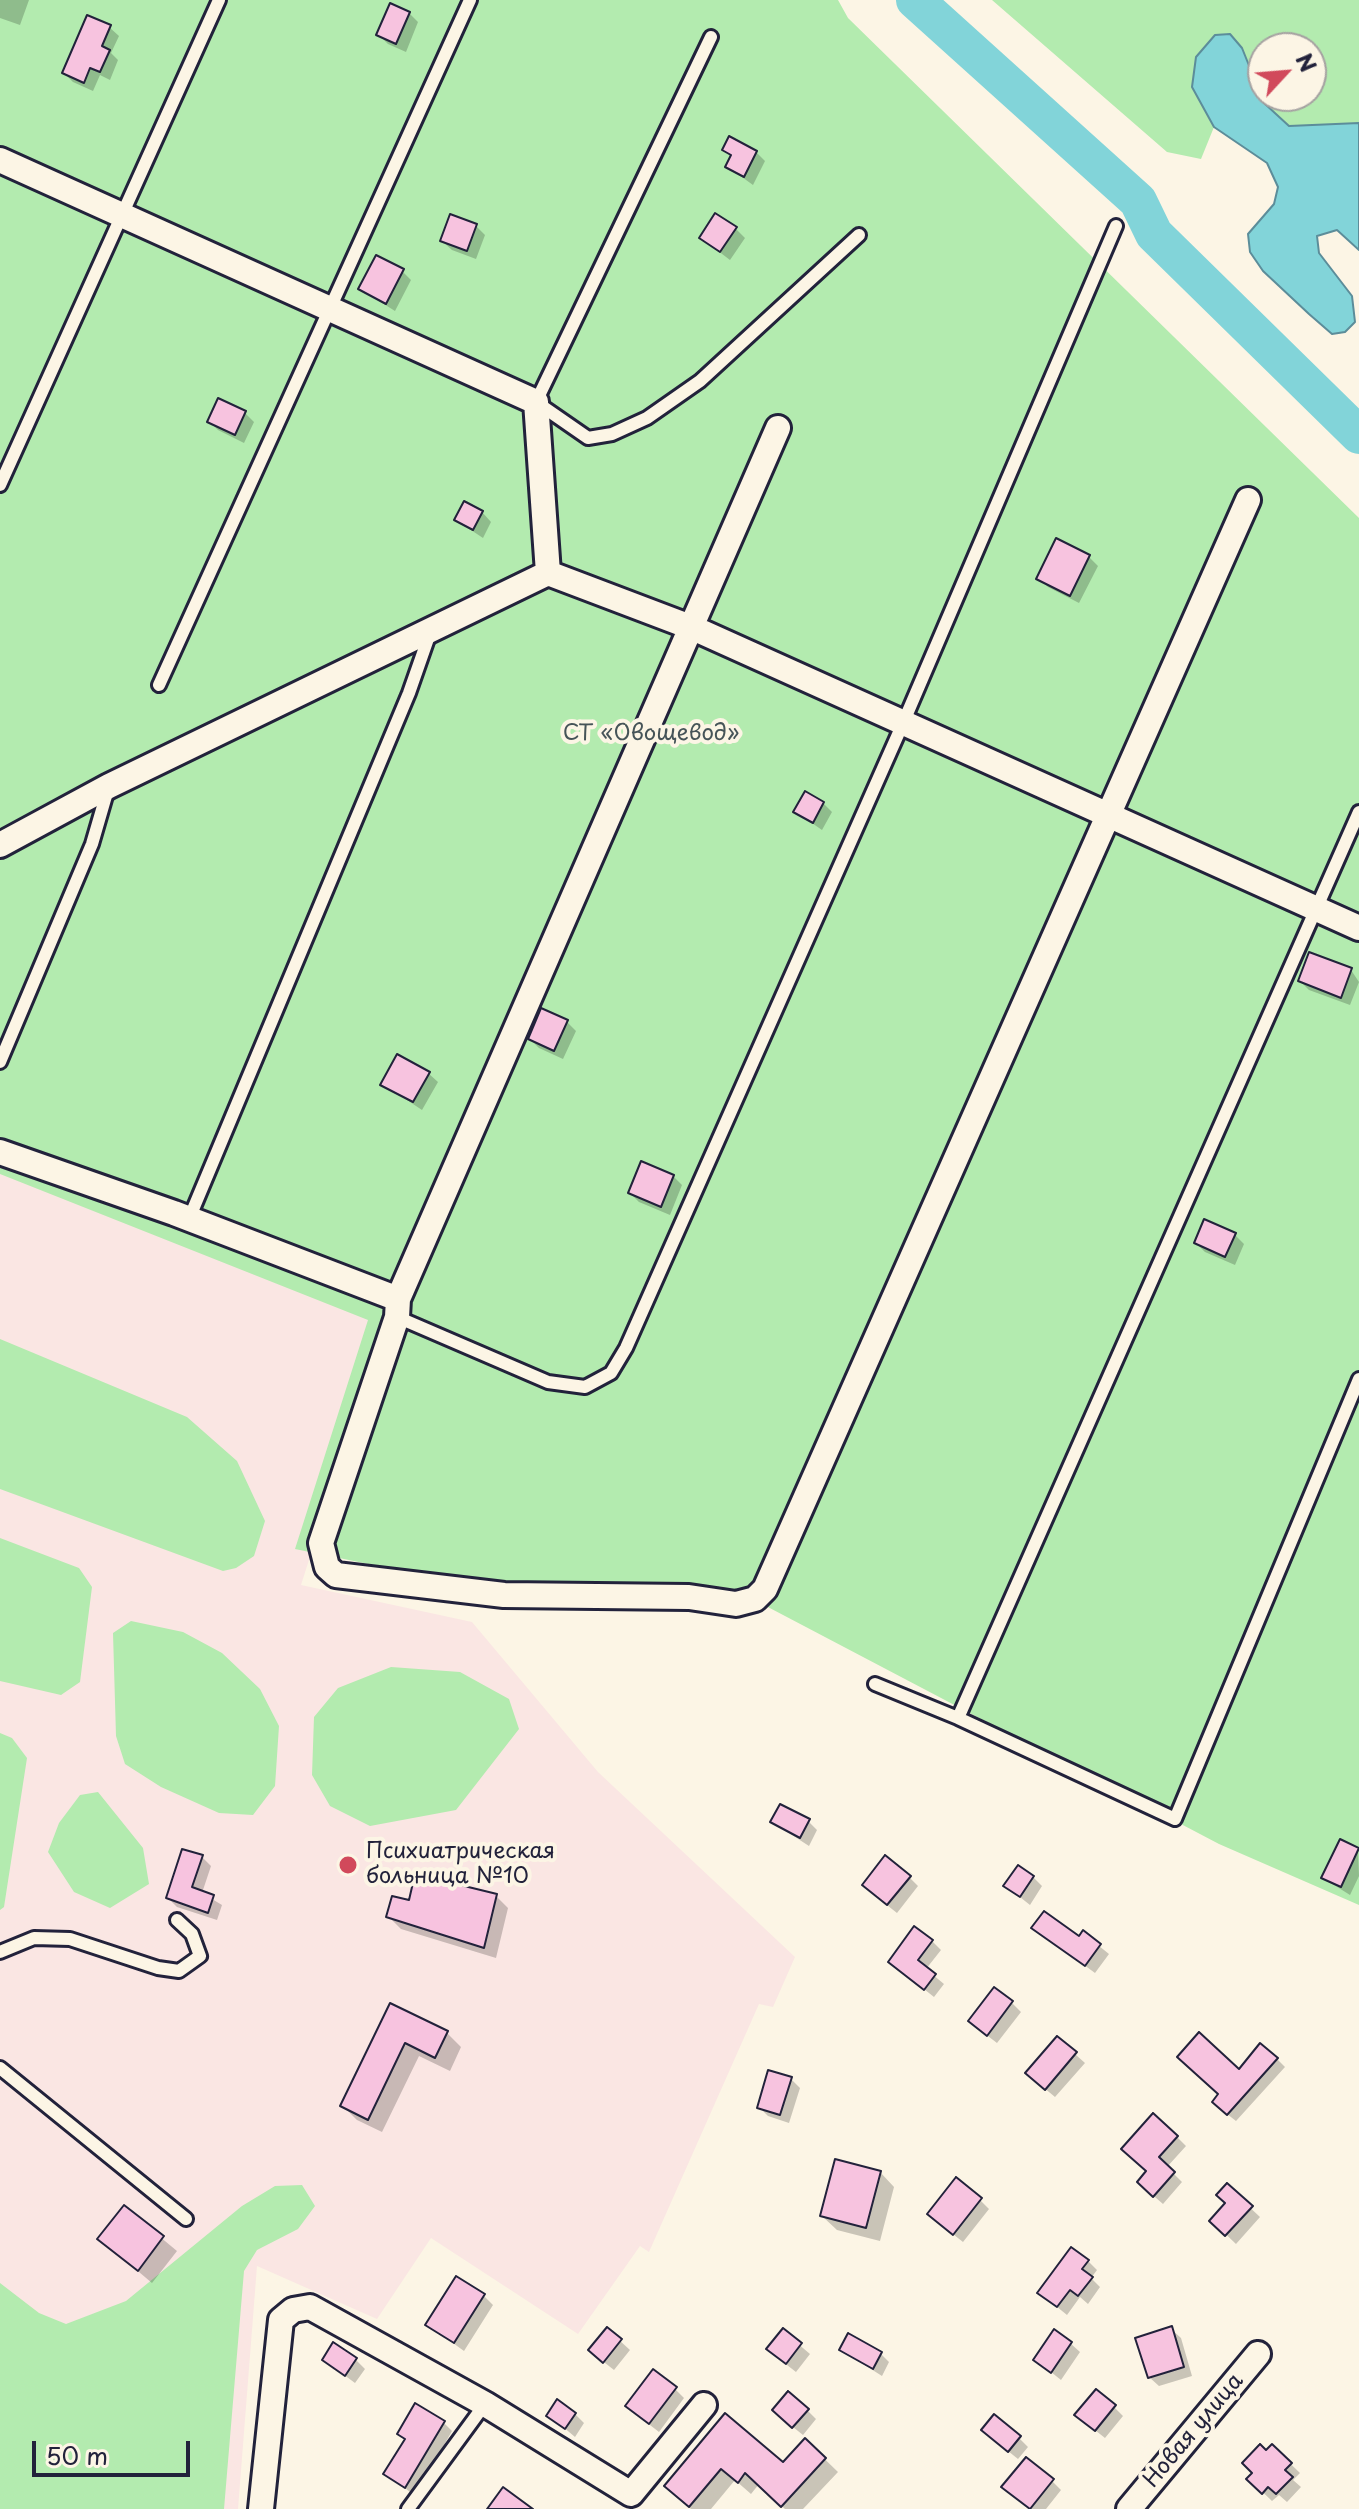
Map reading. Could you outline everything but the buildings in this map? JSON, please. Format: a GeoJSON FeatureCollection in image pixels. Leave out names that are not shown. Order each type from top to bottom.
{"type":"FeatureCollection","features":[{"type":"Feature","properties":{"kind":"street"},"geometry":{"type":"LineString","coordinates":[[0,160],[536,402],[548,573]]}},
{"type":"Feature","properties":{"kind":"street"},"geometry":{"type":"LineString","coordinates":[[778,428],[398,1308],[321,1543],[327,1567],[336,1575],[504,1595],[689,1597],[736,1604],[755,1599],[765,1589],[1248,500]]}},
{"type":"Feature","properties":{"kind":"street"},"geometry":{"type":"LineString","coordinates":[[0,845],[109,786],[548,573],[693,628],[1359,928]]}},
{"type":"Feature","properties":{"kind":"street"},"geometry":{"type":"LineString","coordinates":[[0,1152],[189,1219],[398,1308]]}},
{"type":"Feature","properties":{"kind":"street"},"geometry":{"type":"LineString","coordinates":[[261,2509],[281,2320],[293,2310],[310,2307],[485,2404],[628,2497],[704,2405]]}},
{"type":"Feature","properties":{"kind":"street","name":"Новая улица"},"geometry":{"type":"LineString","coordinates":[[1129,2509],[1258,2354]]}},
{"type":"Feature","properties":{"kind":"lane"},"geometry":{"type":"LineString","coordinates":[[0,485],[219,0]]}},
{"type":"Feature","properties":{"kind":"lane"},"geometry":{"type":"LineString","coordinates":[[159,685],[470,0]]}},
{"type":"Feature","properties":{"kind":"lane"},"geometry":{"type":"LineString","coordinates":[[711,37],[536,402],[588,438],[612,434],[647,418],[700,381],[859,235]]}},
{"type":"Feature","properties":{"kind":"lane"},"geometry":{"type":"LineString","coordinates":[[398,1308],[565,1386],[585,1387],[611,1373],[626,1348],[904,721],[1116,226]]}},
{"type":"Feature","properties":{"kind":"lane"},"geometry":{"type":"LineString","coordinates":[[189,1219],[409,693],[431,630]]}},
{"type":"Feature","properties":{"kind":"lane"},"geometry":{"type":"LineString","coordinates":[[0,1062],[92,844],[109,786]]}},
{"type":"Feature","properties":{"kind":"lane"},"geometry":{"type":"LineString","coordinates":[[958,1718],[1359,812]]}},
{"type":"Feature","properties":{"kind":"lane"},"geometry":{"type":"LineString","coordinates":[[875,1684],[958,1718],[1175,1819],[1359,1379]]}},
{"type":"Feature","properties":{"kind":"lane"},"geometry":{"type":"LineString","coordinates":[[0,1952],[34,1938],[70,1939],[158,1968],[179,1971],[200,1956],[192,1934],[177,1920]]}},
{"type":"Feature","properties":{"kind":"lane"},"geometry":{"type":"LineString","coordinates":[[0,2068],[186,2219]]}},
{"type":"Feature","properties":{"kind":"lane"},"geometry":{"type":"LineString","coordinates":[[408,2509],[485,2404]]}},
{"type":"Feature","properties":{"kind":"shaded area","name":"Психиатрическая больница №10"},"geometry":{"type":"Polygon","coordinates":[[[0,1165],[386,1318],[301,1585],[472,1622],[598,1772],[795,1957],[773,2007],[759,2004],[649,2252],[640,2246],[578,2334],[431,2238],[377,2319],[257,2266],[238,2509],[0,2509],[0,1165]]]}},
{"type":"Feature","properties":{"kind":"green space","name":"СТ «Овощевод»"},"geometry":{"type":"Polygon","coordinates":[[[0,0],[838,0],[848,18],[1359,518],[1359,1905],[1219,1844],[745,1595],[476,1586],[295,1549],[368,1320],[0,1174],[0,0]]]}},
{"type":"Feature","properties":{"kind":"green space"},"geometry":{"type":"Polygon","coordinates":[[[992,0],[1359,0],[1359,123],[1289,126],[1273,112],[1327,112],[1327,32],[1247,32],[1247,61],[1242,48],[1196,57],[1192,87],[1214,127],[1201,159],[1167,152],[992,0]]]}},
{"type":"Feature","properties":{"kind":"green space"},"geometry":{"type":"Polygon","coordinates":[[[0,1339],[187,1417],[237,1461],[265,1521],[254,1556],[236,1568],[223,1571],[0,1489],[0,1339]]]}},
{"type":"Feature","properties":{"kind":"green space"},"geometry":{"type":"Polygon","coordinates":[[[0,1538],[79,1568],[92,1587],[80,1682],[61,1695],[0,1681],[0,1538]]]}},
{"type":"Feature","properties":{"kind":"green space"},"geometry":{"type":"Polygon","coordinates":[[[131,1621],[183,1632],[222,1653],[260,1689],[279,1726],[275,1786],[253,1815],[219,1813],[161,1787],[125,1764],[116,1736],[113,1633],[131,1621]]]}},
{"type":"Feature","properties":{"kind":"green space"},"geometry":{"type":"Polygon","coordinates":[[[391,1667],[460,1672],[509,1699],[519,1729],[456,1810],[370,1826],[330,1806],[312,1775],[314,1717],[338,1688],[391,1667]]]}},
{"type":"Feature","properties":{"kind":"green space"},"geometry":{"type":"Polygon","coordinates":[[[0,1733],[12,1738],[27,1758],[4,1907],[0,1910],[0,1733]]]}},
{"type":"Feature","properties":{"kind":"green space"},"geometry":{"type":"Polygon","coordinates":[[[98,1792],[143,1848],[149,1884],[110,1908],[74,1892],[48,1852],[59,1823],[80,1795],[98,1792]]]}},
{"type":"Feature","properties":{"kind":"green space"},"geometry":{"type":"Polygon","coordinates":[[[302,2185],[315,2206],[298,2229],[257,2250],[244,2271],[224,2509],[0,2509],[0,2283],[39,2313],[66,2324],[126,2301],[242,2206],[275,2186],[302,2185]]]}},
{"type":"Feature","properties":{"kind":"water"},"geometry":{"type":"Polygon","coordinates":[[[1230,34],[1242,48],[1247,60],[1247,112],[1274,112],[1289,126],[1359,123],[1359,250],[1337,230],[1317,236],[1319,253],[1352,296],[1355,322],[1345,332],[1332,334],[1263,271],[1250,252],[1248,234],[1274,204],[1278,187],[1267,163],[1214,127],[1192,87],[1196,57],[1215,35],[1230,34]]]}},
{"type":"Feature","properties":{"kind":"waterway"},"geometry":{"type":"LineString","coordinates":[[915,0],[1138,201],[1154,234],[1359,435]]}},
{"type":"Feature","properties":{"kind":"place","name":"Психиатрическая больница №10"},"geometry":{"type":"Point","coordinates":[348,1865]}}]}
